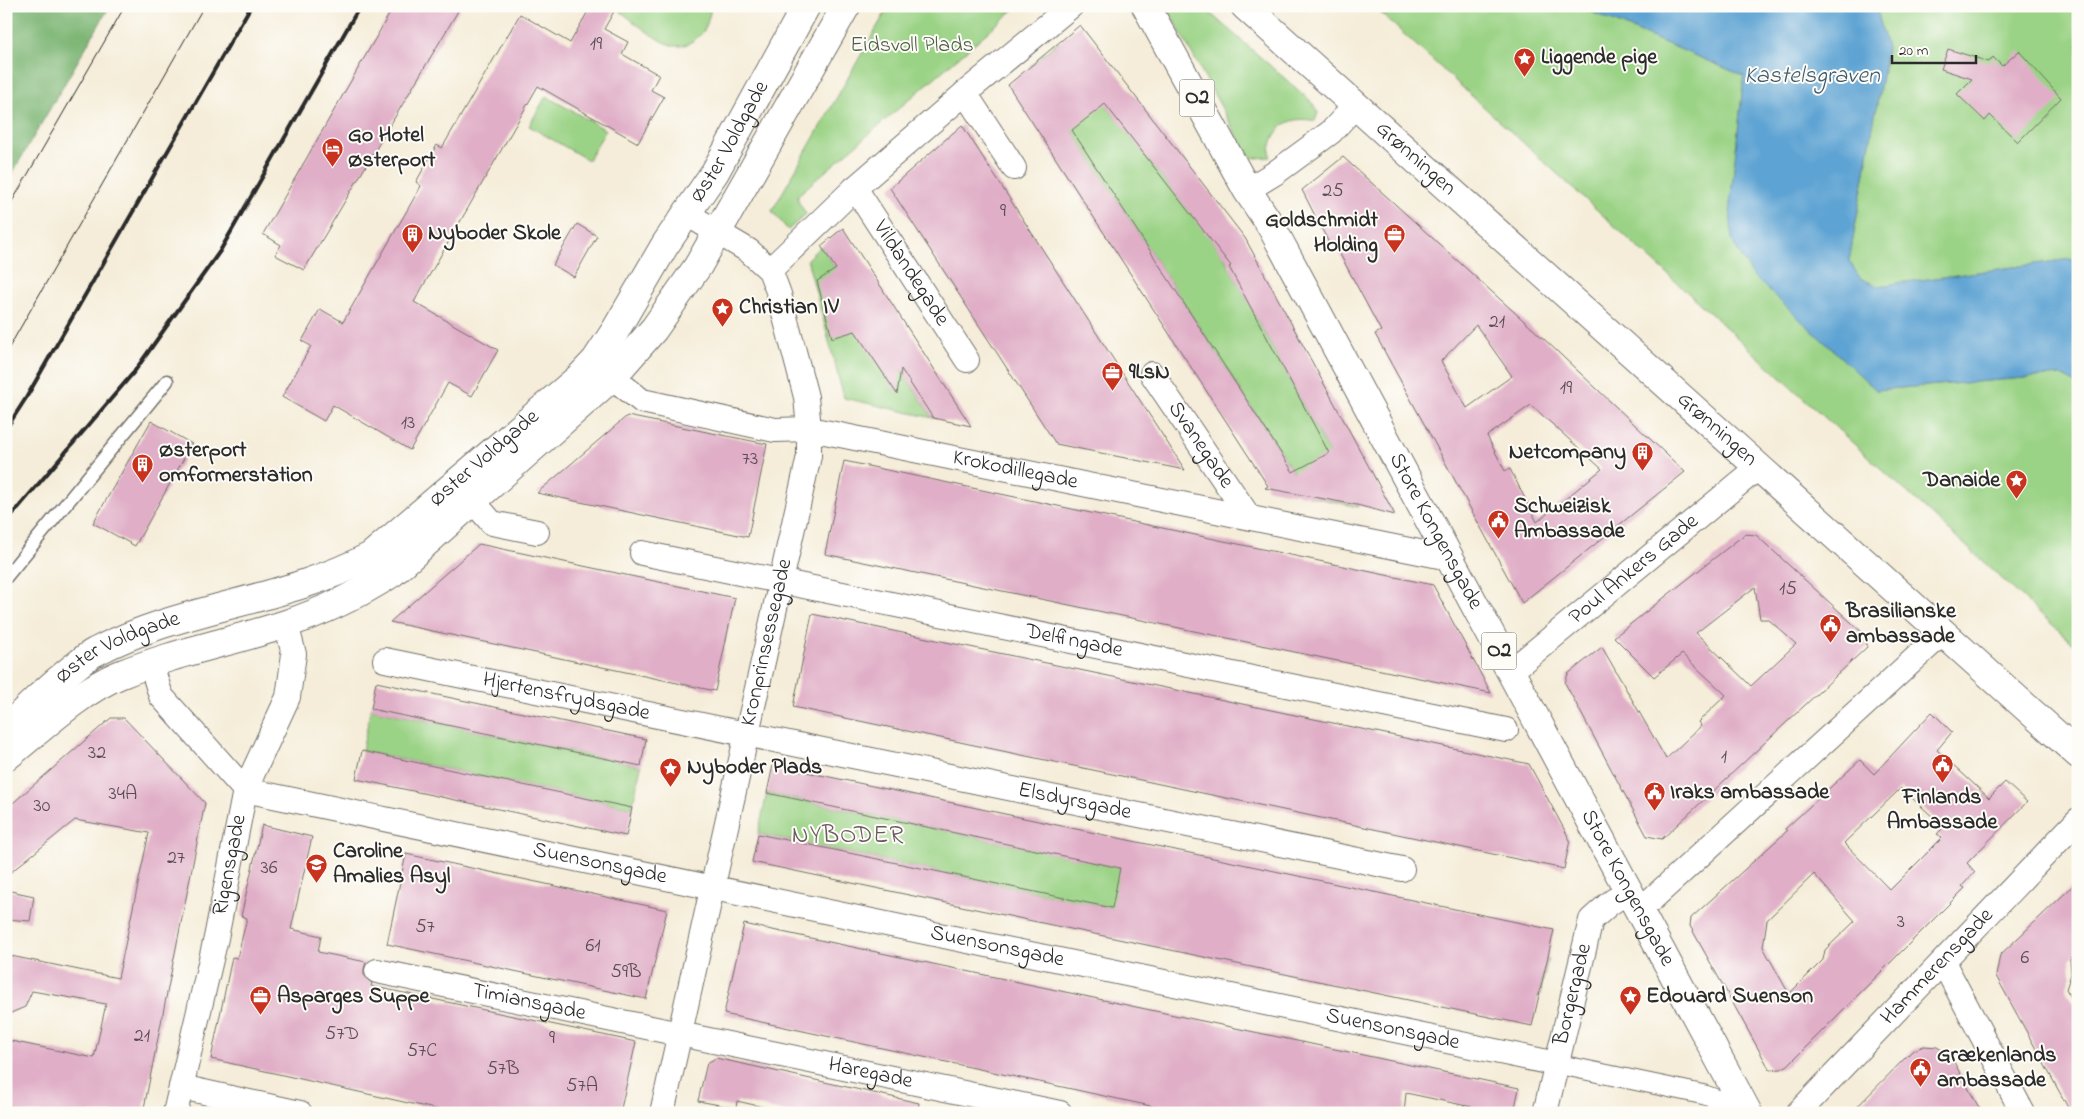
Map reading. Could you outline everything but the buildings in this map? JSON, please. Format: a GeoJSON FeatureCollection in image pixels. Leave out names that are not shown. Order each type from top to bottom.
{"type":"FeatureCollection","features":[{"type":"Feature","properties":{"kind":"main road","name":"Øster Voldgade"},"geometry":{"type":"LineString","coordinates":[[604,368],[615,331],[665,245],[719,164],[806,6]]}},
{"type":"Feature","properties":{"kind":"main road","name":"Øster Voldgade"},"geometry":{"type":"LineString","coordinates":[[6,757],[92,688],[119,675],[286,624],[355,596],[392,573],[473,501],[604,368],[654,328],[698,266],[846,6]]}},
{"type":"Feature","properties":{"kind":"main road","name":"Store Kongensgade"},"geometry":{"type":"LineString","coordinates":[[1146,6],[1247,190],[1271,226],[1747,1112]]}},
{"type":"Feature","properties":{"kind":"main road","name":"Grønningen"},"geometry":{"type":"LineString","coordinates":[[1245,6],[2078,754]]}},
{"type":"Feature","properties":{"kind":"main road","name":"Øster Voldgade"},"geometry":{"type":"LineString","coordinates":[[6,730],[37,697],[94,653],[127,638],[177,620],[350,568],[371,556],[580,377],[604,368]]}},
{"type":"Feature","properties":{"kind":"street"},"geometry":{"type":"LineString","coordinates":[[770,270],[855,188],[965,93],[1072,6]]}},
{"type":"Feature","properties":{"kind":"street"},"geometry":{"type":"LineString","coordinates":[[965,93],[1014,168]]}},
{"type":"Feature","properties":{"kind":"street","name":"Grønningen"},"geometry":{"type":"LineString","coordinates":[[1247,190],[1275,173],[1331,132],[1355,106]]}},
{"type":"Feature","properties":{"kind":"street","name":"Vildandegade"},"geometry":{"type":"LineString","coordinates":[[855,188],[967,360]]}},
{"type":"Feature","properties":{"kind":"street","name":"Kronprinsessegade"},"geometry":{"type":"LineString","coordinates":[[662,1113],[809,456],[806,397],[779,294],[770,270],[749,251],[687,214]]}},
{"type":"Feature","properties":{"kind":"street","name":"Krokodillegade"},"geometry":{"type":"LineString","coordinates":[[604,368],[642,401],[774,430],[809,429],[1449,558]]}},
{"type":"Feature","properties":{"kind":"street","name":"Svanegade"},"geometry":{"type":"LineString","coordinates":[[1152,374],[1249,517]]}},
{"type":"Feature","properties":{"kind":"street","name":"Poul Ankers Gade"},"geometry":{"type":"LineString","coordinates":[[1510,672],[1759,467]]}},
{"type":"Feature","properties":{"kind":"street"},"geometry":{"type":"LineString","coordinates":[[473,501],[492,523],[536,532]]}},
{"type":"Feature","properties":{"kind":"street","name":"Delfingade"},"geometry":{"type":"LineString","coordinates":[[642,553],[1506,730]]}},
{"type":"Feature","properties":{"kind":"street","name":"Rigensgade"},"geometry":{"type":"LineString","coordinates":[[175,1113],[216,938],[244,790],[288,697],[294,654],[286,624]]}},
{"type":"Feature","properties":{"kind":"street","name":"Borgergade"},"geometry":{"type":"LineString","coordinates":[[1545,1113],[1591,920],[1609,904],[1634,901],[1943,633]]}},
{"type":"Feature","properties":{"kind":"street","name":"Hjertensfrydsgade"},"geometry":{"type":"LineString","coordinates":[[385,660],[747,734]]}},
{"type":"Feature","properties":{"kind":"street","name":"Øster Voldgade"},"geometry":{"type":"LineString","coordinates":[[151,664],[161,696],[244,790]]}},
{"type":"Feature","properties":{"kind":"street","name":"Elsdyrsgade"},"geometry":{"type":"LineString","coordinates":[[747,734],[1402,869]]}},
{"type":"Feature","properties":{"kind":"street","name":"Suensonsgade"},"geometry":{"type":"LineString","coordinates":[[244,790],[1705,1095],[1747,1112]]}},
{"type":"Feature","properties":{"kind":"street","name":"Hammerensgade"},"geometry":{"type":"LineString","coordinates":[[1798,1113],[2078,820]]}},
{"type":"Feature","properties":{"kind":"street"},"geometry":{"type":"LineString","coordinates":[[1943,962],[2023,1113]]}},
{"type":"Feature","properties":{"kind":"street","name":"Timiansgade"},"geometry":{"type":"LineString","coordinates":[[376,971],[680,1034]]}},
{"type":"Feature","properties":{"kind":"street","name":"Haregade"},"geometry":{"type":"LineString","coordinates":[[680,1034],[1060,1113]]}},
{"type":"Feature","properties":{"kind":"street"},"geometry":{"type":"LineString","coordinates":[[181,1087],[300,1113]]}},
{"type":"Feature","properties":{"kind":"lane"},"geometry":{"type":"LineString","coordinates":[[6,577],[167,381]]}},
{"type":"Feature","properties":{"kind":"green space"},"geometry":{"type":"Polygon","coordinates":[[[6,6],[110,6],[6,184],[6,6]]]}},
{"type":"Feature","properties":{"kind":"green space"},"geometry":{"type":"Polygon","coordinates":[[[617,6],[712,6],[703,32],[692,41],[679,46],[664,42],[656,37],[616,8],[617,6]]]}},
{"type":"Feature","properties":{"kind":"green space","name":"Eidsvoll Plads"},"geometry":{"type":"Polygon","coordinates":[[[889,6],[1018,6],[798,195],[798,201],[806,214],[788,230],[772,211],[889,6]]]}},
{"type":"Feature","properties":{"kind":"green space"},"geometry":{"type":"Polygon","coordinates":[[[1166,6],[1202,6],[1313,103],[1318,113],[1315,121],[1306,119],[1289,122],[1282,126],[1273,139],[1270,157],[1256,158],[1248,156],[1166,6]]]}},
{"type":"Feature","properties":{"kind":"green space"},"geometry":{"type":"Polygon","coordinates":[[[1373,6],[1577,6],[1744,76],[1730,205],[1733,241],[1876,390],[2062,375],[2078,386],[2078,648],[1373,6]]]}},
{"type":"Feature","properties":{"kind":"green space"},"geometry":{"type":"Polygon","coordinates":[[[1876,6],[2078,6],[2078,258],[1878,286],[1860,278],[1849,261],[1887,48],[1876,6]]]}},
{"type":"Feature","properties":{"kind":"green space"},"geometry":{"type":"Polygon","coordinates":[[[1057,42],[1223,255],[1358,507],[1309,496],[1030,66],[1057,42]]]}},
{"type":"Feature","properties":{"kind":"green space"},"geometry":{"type":"Polygon","coordinates":[[[546,96],[606,130],[588,160],[529,126],[546,96]]]}},
{"type":"Feature","properties":{"kind":"green space"},"geometry":{"type":"Polygon","coordinates":[[[821,246],[933,418],[844,398],[807,259],[821,246]]]}},
{"type":"Feature","properties":{"kind":"green space"},"geometry":{"type":"Polygon","coordinates":[[[371,709],[641,766],[632,808],[362,751],[371,709]]]}},
{"type":"Feature","properties":{"kind":"green space"},"geometry":{"type":"Polygon","coordinates":[[[767,793],[1548,958],[1539,998],[758,834],[767,793]]]}},
{"type":"Feature","properties":{"kind":"water","name":"Kastelsgraven"},"geometry":{"type":"Polygon","coordinates":[[[1577,6],[1876,6],[1887,48],[1849,261],[1860,278],[1878,286],[2078,258],[2078,386],[2062,375],[1876,390],[1752,275],[1732,241],[1730,205],[1744,76],[1577,6]]]}},
{"type":"Feature","properties":{"kind":"tram line"},"geometry":{"type":"LineString","coordinates":[[6,212],[125,6]]}},
{"type":"Feature","properties":{"kind":"tram line"},"geometry":{"type":"LineString","coordinates":[[6,353],[204,6]]}},
{"type":"Feature","properties":{"kind":"railway"},"geometry":{"type":"LineString","coordinates":[[6,429],[26,398],[251,6]]}},
{"type":"Feature","properties":{"kind":"railway"},"geometry":{"type":"LineString","coordinates":[[6,522],[134,372],[220,251],[360,6]]}},
{"type":"Feature","properties":{"kind":"place","name":"Liggende pige"},"geometry":{"type":"Point","coordinates":[1525,77]}},
{"type":"Feature","properties":{"kind":"place","name":"Go Hotel Østerport"},"geometry":{"type":"Point","coordinates":[332,168]}},
{"type":"Feature","properties":{"kind":"place","name":"Nyboder Skole"},"geometry":{"type":"Point","coordinates":[412,253]}},
{"type":"Feature","properties":{"kind":"place","name":"Goldschmidt Holding"},"geometry":{"type":"Point","coordinates":[1394,253]}},
{"type":"Feature","properties":{"kind":"place","name":"Christian IV"},"geometry":{"type":"Point","coordinates":[723,327]}},
{"type":"Feature","properties":{"kind":"place","name":"9LsN"},"geometry":{"type":"Point","coordinates":[1113,392]}},
{"type":"Feature","properties":{"kind":"place","name":"Netcompany"},"geometry":{"type":"Point","coordinates":[1642,472]}},
{"type":"Feature","properties":{"kind":"place","name":"Østerport omformerstation"},"geometry":{"type":"Point","coordinates":[143,483]}},
{"type":"Feature","properties":{"kind":"place","name":"Danaide"},"geometry":{"type":"Point","coordinates":[2016,500]}},
{"type":"Feature","properties":{"kind":"place","name":"Schweizisk Ambassade"},"geometry":{"type":"Point","coordinates":[1498,539]}},
{"type":"Feature","properties":{"kind":"place","name":"Brasilianske ambassade"},"geometry":{"type":"Point","coordinates":[1830,644]}},
{"type":"Feature","properties":{"kind":"place","name":"Finlands Ambassade"},"geometry":{"type":"Point","coordinates":[1942,784]}},
{"type":"Feature","properties":{"kind":"place","name":"Nyboder Plads"},"geometry":{"type":"Point","coordinates":[671,787]}},
{"type":"Feature","properties":{"kind":"place","name":"Iraks ambassade"},"geometry":{"type":"Point","coordinates":[1654,812]}},
{"type":"Feature","properties":{"kind":"place","name":"Caroline Amalies Asyl"},"geometry":{"type":"Point","coordinates":[317,884]}},
{"type":"Feature","properties":{"kind":"place","name":"Asparges Suppe"},"geometry":{"type":"Point","coordinates":[261,1016]}},
{"type":"Feature","properties":{"kind":"place","name":"Edouard Suenson"},"geometry":{"type":"Point","coordinates":[1630,1016]}},
{"type":"Feature","properties":{"kind":"place","name":"Grækenlands ambassade"},"geometry":{"type":"Point","coordinates":[1921,1088]}},
{"type":"Feature","properties":{"kind":"district","name":"NYBODER"},"geometry":{"type":"Point","coordinates":[848,836]}}]}
